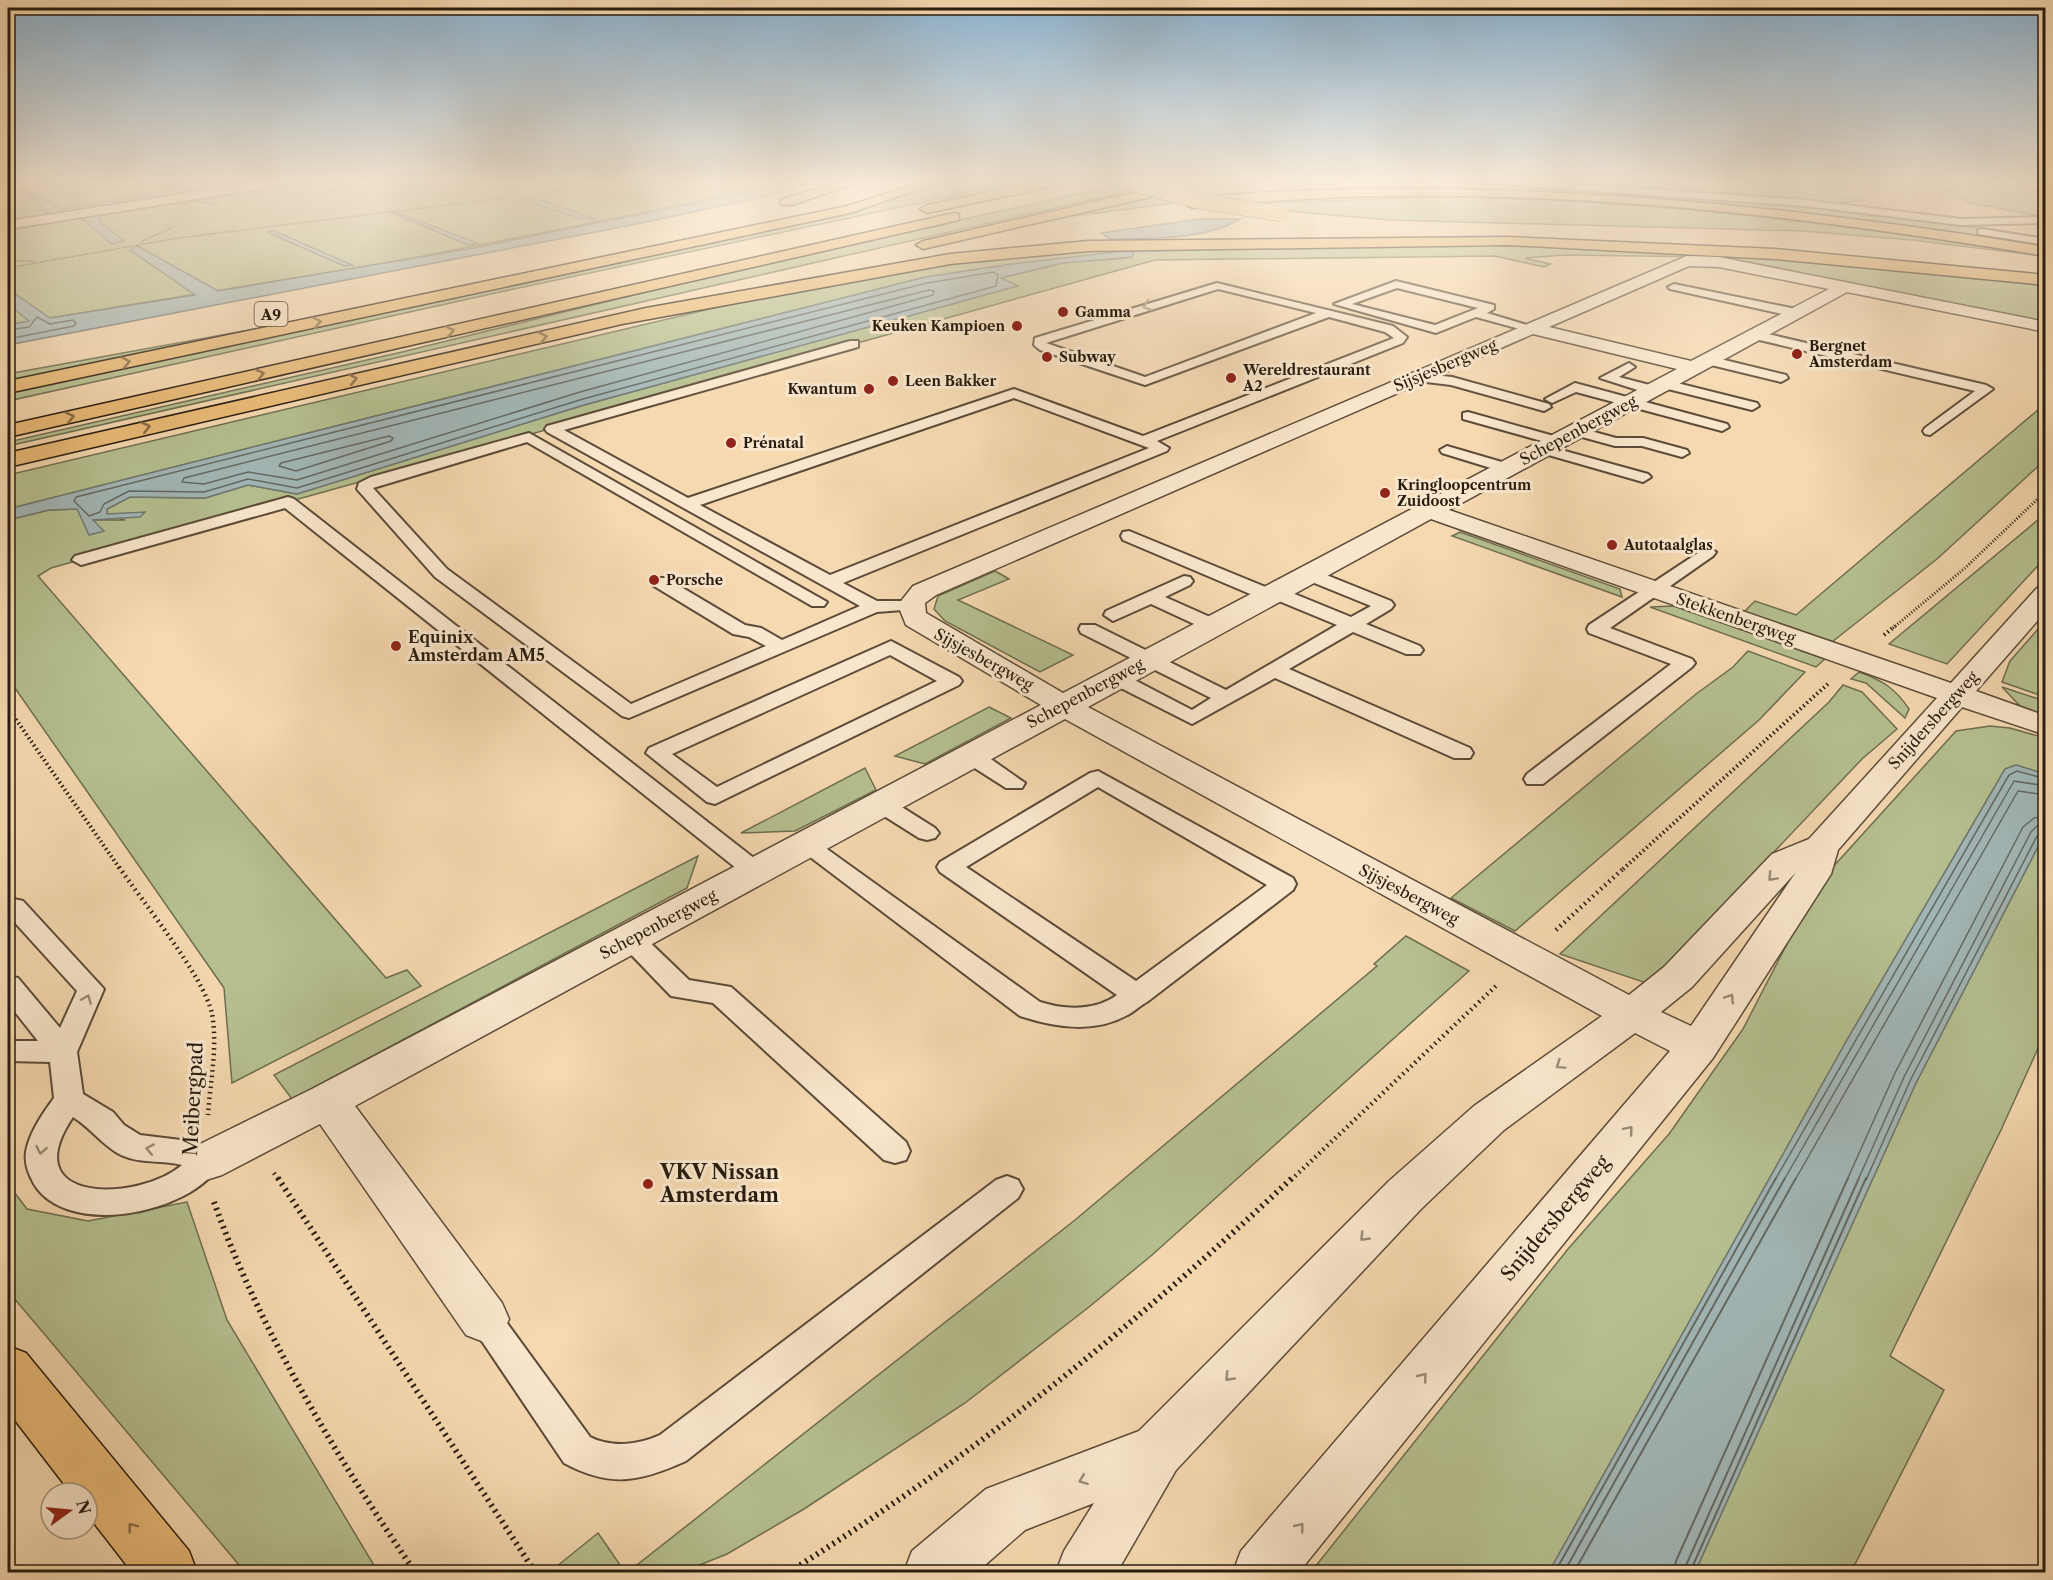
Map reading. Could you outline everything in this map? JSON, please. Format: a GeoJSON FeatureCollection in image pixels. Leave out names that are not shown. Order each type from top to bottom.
{"type":"FeatureCollection","features":[{"type":"Feature","properties":{"kind":"highway"},"geometry":{"type":"LineString","coordinates":[[534,261],[556,256]]}},
{"type":"Feature","properties":{"kind":"highway","name":"A9"},"geometry":{"type":"LineString","coordinates":[[273,313],[562,256]]}},
{"type":"Feature","properties":{"kind":"highway","name":"A9"},"geometry":{"type":"LineString","coordinates":[[8,387],[631,256]]}},
{"type":"Feature","properties":{"kind":"highway"},"geometry":{"type":"LineString","coordinates":[[596,281],[719,256]]}},
{"type":"Feature","properties":{"kind":"highway"},"geometry":{"type":"LineString","coordinates":[[8,431],[761,256]]}},
{"type":"Feature","properties":{"kind":"highway"},"geometry":{"type":"LineString","coordinates":[[624,319],[922,263],[993,256]]}},
{"type":"Feature","properties":{"kind":"highway"},"geometry":{"type":"LineString","coordinates":[[1793,256],[2046,280]]}},
{"type":"Feature","properties":{"kind":"highway"},"geometry":{"type":"LineString","coordinates":[[2009,256],[2046,260]]}},
{"type":"Feature","properties":{"kind":"highway"},"geometry":{"type":"LineString","coordinates":[[8,460],[624,319],[877,257]]}},
{"type":"Feature","properties":{"kind":"highway"},"geometry":{"type":"LineString","coordinates":[[8,1370],[168,1572]]}},
{"type":"Feature","properties":{"kind":"street","name":"Sijsjesbergweg"},"geometry":{"type":"LineString","coordinates":[[1698,1047],[1631,1014],[1099,726],[916,619],[910,612],[910,605],[918,594],[927,589],[1682,262],[1699,260],[1845,287]]}},
{"type":"Feature","properties":{"kind":"street","name":"Schepenbergweg"},"geometry":{"type":"LineString","coordinates":[[206,1162],[327,1101],[1845,287]]}},
{"type":"Feature","properties":{"kind":"street"},"geometry":{"type":"LineString","coordinates":[[1845,287],[2046,327]]}},
{"type":"Feature","properties":{"kind":"street"},"geometry":{"type":"LineString","coordinates":[[1531,328],[1701,364]]}},
{"type":"Feature","properties":{"kind":"street","name":"Stekkenbergweg"},"geometry":{"type":"LineString","coordinates":[[1427,510],[2046,726]]}},
{"type":"Feature","properties":{"kind":"street","name":"Snijdersbergweg"},"geometry":{"type":"LineString","coordinates":[[1262,1572],[1698,1047],[1813,874],[1821,847],[2046,594]]}},
{"type":"Feature","properties":{"kind":"street","name":"Snijdersbergweg"},"geometry":{"type":"LineString","coordinates":[[1085,1572],[1157,1450],[1405,1195],[1489,1118],[1678,977],[1785,862],[1821,847]]}},
{"type":"Feature","properties":{"kind":"street"},"geometry":{"type":"LineString","coordinates":[[327,1101],[484,1319]]}},
{"type":"Feature","properties":{"kind":"street","name":"Snijdersbergweg"},"geometry":{"type":"LineString","coordinates":[[933,1572],[1006,1509],[1157,1450]]}},
{"type":"Feature","properties":{"kind":"lane"},"geometry":{"type":"LineString","coordinates":[[1475,313],[1490,307],[1396,284],[1340,304],[1436,329],[1475,313],[1531,328]]}},
{"type":"Feature","properties":{"kind":"lane"},"geometry":{"type":"LineString","coordinates":[[1144,441],[1401,339],[1401,335],[1394,331],[1328,313],[1244,291],[1222,286],[1209,287],[1039,341],[1040,345],[1058,352],[1144,381],[1328,313]]}},
{"type":"Feature","properties":{"kind":"lane"},"geometry":{"type":"LineString","coordinates":[[1674,287],[1796,313]]}},
{"type":"Feature","properties":{"kind":"lane"},"geometry":{"type":"LineString","coordinates":[[1755,335],[1986,389],[1930,431]]}},
{"type":"Feature","properties":{"kind":"lane"},"geometry":{"type":"LineString","coordinates":[[854,344],[552,429],[874,607]]}},
{"type":"Feature","properties":{"kind":"lane"},"geometry":{"type":"LineString","coordinates":[[1701,364],[1781,378]]}},
{"type":"Feature","properties":{"kind":"lane"},"geometry":{"type":"LineString","coordinates":[[1629,367],[1607,378],[1649,392],[1722,427]]}},
{"type":"Feature","properties":{"kind":"lane"},"geometry":{"type":"LineString","coordinates":[[1415,377],[1452,381],[1548,403],[1575,387],[1649,392],[1752,406]]}},
{"type":"Feature","properties":{"kind":"lane"},"geometry":{"type":"LineString","coordinates":[[687,504],[1014,393],[1162,448],[829,582]]}},
{"type":"Feature","properties":{"kind":"lane"},"geometry":{"type":"LineString","coordinates":[[1468,416],[1558,440],[1642,477]]}},
{"type":"Feature","properties":{"kind":"lane"},"geometry":{"type":"LineString","coordinates":[[818,602],[529,437],[376,480],[365,486],[441,573],[629,712],[874,607],[910,605]]}},
{"type":"Feature","properties":{"kind":"lane"},"geometry":{"type":"LineString","coordinates":[[1558,440],[1643,442],[1682,453]]}},
{"type":"Feature","properties":{"kind":"lane"},"geometry":{"type":"LineString","coordinates":[[1447,450],[1507,468]]}},
{"type":"Feature","properties":{"kind":"lane"},"geometry":{"type":"LineString","coordinates":[[81,560],[288,502],[755,871]]}},
{"type":"Feature","properties":{"kind":"lane"},"geometry":{"type":"LineString","coordinates":[[1129,536],[1413,650]]}},
{"type":"Feature","properties":{"kind":"lane"},"geometry":{"type":"LineString","coordinates":[[1535,779],[1685,663],[1596,628],[1707,552]]}},
{"type":"Feature","properties":{"kind":"lane"},"geometry":{"type":"LineString","coordinates":[[1114,677],[1192,718],[1385,605],[1308,573]]}},
{"type":"Feature","properties":{"kind":"lane"},"geometry":{"type":"LineString","coordinates":[[667,580],[740,630],[754,632],[781,647]]}},
{"type":"Feature","properties":{"kind":"lane"},"geometry":{"type":"LineString","coordinates":[[1113,615],[1184,581]]}},
{"type":"Feature","properties":{"kind":"lane"},"geometry":{"type":"LineString","coordinates":[[1151,597],[1212,625]]}},
{"type":"Feature","properties":{"kind":"lane"},"geometry":{"type":"LineString","coordinates":[[1088,629],[1226,698]]}},
{"type":"Feature","properties":{"kind":"lane"},"geometry":{"type":"LineString","coordinates":[[891,647],[952,681],[715,797],[657,753],[721,724],[891,647]]}},
{"type":"Feature","properties":{"kind":"lane"},"geometry":{"type":"LineString","coordinates":[[1274,670],[1462,753]]}},
{"type":"Feature","properties":{"kind":"lane"},"geometry":{"type":"LineString","coordinates":[[970,755],[1014,783]]}},
{"type":"Feature","properties":{"kind":"lane"},"geometry":{"type":"LineString","coordinates":[[805,844],[1030,1009],[1047,1015],[1084,1018],[1104,1014],[1137,995],[1284,884],[1098,778],[949,867],[1137,995]]}},
{"type":"Feature","properties":{"kind":"lane"},"geometry":{"type":"LineString","coordinates":[[881,804],[927,833]]}},
{"type":"Feature","properties":{"kind":"lane"},"geometry":{"type":"LineString","coordinates":[[14,907],[91,988],[63,1052],[69,1100],[46,1133],[40,1151],[39,1168],[45,1180],[55,1190],[72,1198],[95,1202],[150,1196],[176,1187],[206,1162],[181,1152],[157,1151],[132,1146],[113,1133],[102,1120],[69,1100]]}},
{"type":"Feature","properties":{"kind":"lane"},"geometry":{"type":"LineString","coordinates":[[630,938],[681,989],[721,994],[895,1151]]}},
{"type":"Feature","properties":{"kind":"lane"},"geometry":{"type":"LineString","coordinates":[[8,985],[63,1052]]}},
{"type":"Feature","properties":{"kind":"lane"},"geometry":{"type":"LineString","coordinates":[[8,1051],[63,1052]]}},
{"type":"Feature","properties":{"kind":"lane"},"geometry":{"type":"LineString","coordinates":[[484,1319],[577,1450],[591,1459],[630,1464],[652,1458],[674,1448],[1007,1189]]}},
{"type":"Feature","properties":{"kind":"path"},"geometry":{"type":"LineString","coordinates":[[8,268],[78,256]]}},
{"type":"Feature","properties":{"kind":"path"},"geometry":{"type":"LineString","coordinates":[[789,1572],[857,1530],[954,1462],[1063,1380],[1220,1244],[1526,957],[1855,660],[1965,568],[2046,491]]}},
{"type":"Feature","properties":{"kind":"path","name":"Meibergpad"},"geometry":{"type":"LineString","coordinates":[[8,708],[202,987],[212,1014],[213,1046],[206,1162],[211,1192],[240,1272],[342,1459],[415,1572]]}},
{"type":"Feature","properties":{"kind":"path"},"geometry":{"type":"LineString","coordinates":[[253,1139],[535,1572]]}},
{"type":"Feature","properties":{"kind":"green space"},"geometry":{"type":"Polygon","coordinates":[[[8,256],[426,256],[409,259],[8,325],[8,256]]]}},
{"type":"Feature","properties":{"kind":"green space"},"geometry":{"type":"Polygon","coordinates":[[[627,256],[671,256],[8,401],[8,374],[288,323],[627,256]]]}},
{"type":"Feature","properties":{"kind":"green space"},"geometry":{"type":"Polygon","coordinates":[[[798,256],[845,256],[8,446],[8,442],[402,352],[798,256]]]}},
{"type":"Feature","properties":{"kind":"green space"},"geometry":{"type":"Polygon","coordinates":[[[1030,256],[1095,256],[1012,264],[926,277],[8,509],[8,475],[790,290],[969,262],[1030,256]]]}},
{"type":"Feature","properties":{"kind":"green space"},"geometry":{"type":"Polygon","coordinates":[[[1125,256],[1555,256],[1525,258],[1550,264],[1544,267],[1495,256],[1155,260],[51,568],[38,576],[386,978],[407,970],[421,986],[232,1083],[224,988],[8,678],[8,520],[49,510],[77,509],[93,520],[125,520],[107,514],[107,509],[130,497],[205,498],[248,485],[297,494],[584,405],[1017,286],[1000,278],[1063,263],[1126,258],[1125,256]]]}},
{"type":"Feature","properties":{"kind":"green space"},"geometry":{"type":"Polygon","coordinates":[[[1620,256],[1718,256],[1768,259],[2045,284],[2045,324],[1715,257],[1620,256]]]}},
{"type":"Feature","properties":{"kind":"green space"},"geometry":{"type":"Polygon","coordinates":[[[2045,404],[2045,460],[1937,559],[1832,642],[1744,612],[1755,601],[1796,615],[2045,404]]]}},
{"type":"Feature","properties":{"kind":"green space"},"geometry":{"type":"Polygon","coordinates":[[[2045,514],[2045,558],[1947,664],[1889,644],[2045,514]]]}},
{"type":"Feature","properties":{"kind":"green space"},"geometry":{"type":"Polygon","coordinates":[[[1460,532],[1620,589],[1622,597],[1452,536],[1460,532]]]}},
{"type":"Feature","properties":{"kind":"green space"},"geometry":{"type":"Polygon","coordinates":[[[995,571],[1009,579],[958,600],[1073,655],[1040,672],[945,621],[934,609],[938,596],[995,571]]]}},
{"type":"Feature","properties":{"kind":"green space"},"geometry":{"type":"Polygon","coordinates":[[[1673,606],[1825,659],[1816,667],[1650,607],[1673,606]]]}},
{"type":"Feature","properties":{"kind":"green space"},"geometry":{"type":"Polygon","coordinates":[[[2045,621],[2045,697],[2002,682],[2010,661],[2045,621]]]}},
{"type":"Feature","properties":{"kind":"green space"},"geometry":{"type":"Polygon","coordinates":[[[1748,651],[1805,672],[1759,720],[1515,931],[1451,898],[1696,694],[1733,667],[1748,651]]]}},
{"type":"Feature","properties":{"kind":"green space"},"geometry":{"type":"Polygon","coordinates":[[[1859,672],[1882,682],[1899,696],[1909,709],[1905,718],[1866,683],[1851,679],[1859,672]]]}},
{"type":"Feature","properties":{"kind":"green space"},"geometry":{"type":"Polygon","coordinates":[[[1843,685],[1862,692],[1897,729],[1862,759],[1649,984],[1560,954],[1829,702],[1843,685]]]}},
{"type":"Feature","properties":{"kind":"green space"},"geometry":{"type":"Polygon","coordinates":[[[2002,687],[2045,701],[2045,715],[2021,707],[2002,687]]]}},
{"type":"Feature","properties":{"kind":"green space"},"geometry":{"type":"Polygon","coordinates":[[[989,707],[1011,718],[925,764],[895,756],[989,707]]]}},
{"type":"Feature","properties":{"kind":"green space"},"geometry":{"type":"Polygon","coordinates":[[[1990,726],[2010,728],[2045,738],[2045,774],[2016,765],[2005,769],[1847,1040],[1549,1572],[1311,1572],[1568,1249],[1669,1134],[1743,1029],[1789,940],[1832,868],[1956,731],[1990,726]]]}},
{"type":"Feature","properties":{"kind":"green space"},"geometry":{"type":"Polygon","coordinates":[[[865,768],[876,790],[795,831],[741,833],[865,768]]]}},
{"type":"Feature","properties":{"kind":"green space"},"geometry":{"type":"Polygon","coordinates":[[[2045,833],[2045,1033],[2001,1130],[1890,1356],[1944,1390],[1851,1572],[1695,1572],[1916,1083],[2045,833]]]}},
{"type":"Feature","properties":{"kind":"green space"},"geometry":{"type":"Polygon","coordinates":[[[698,856],[687,888],[292,1099],[274,1075],[698,856]]]}},
{"type":"Feature","properties":{"kind":"green space"},"geometry":{"type":"Polygon","coordinates":[[[1406,936],[1469,971],[1152,1255],[1089,1307],[965,1403],[804,1509],[727,1554],[682,1572],[628,1572],[1075,1220],[1377,966],[1374,964],[1406,936]]]}},
{"type":"Feature","properties":{"kind":"green space"},"geometry":{"type":"Polygon","coordinates":[[[8,1184],[27,1209],[88,1221],[187,1202],[227,1320],[378,1572],[245,1572],[8,1291],[8,1184]]]}},
{"type":"Feature","properties":{"kind":"green space"},"geometry":{"type":"Polygon","coordinates":[[[598,1533],[625,1572],[551,1571],[598,1533]]]}},
{"type":"Feature","properties":{"kind":"water"},"geometry":{"type":"Polygon","coordinates":[[[138,256],[155,256],[218,291],[428,256],[472,256],[8,345],[8,325],[29,321],[8,304],[8,289],[50,318],[195,295],[138,256]]]}},
{"type":"Feature","properties":{"kind":"water"},"geometry":{"type":"Polygon","coordinates":[[[321,256],[331,256],[352,265],[344,266],[321,256]]]}},
{"type":"Feature","properties":{"kind":"water"},"geometry":{"type":"Polygon","coordinates":[[[1083,256],[1132,256],[1063,263],[1001,278],[1018,286],[584,405],[297,494],[248,485],[205,498],[130,497],[107,509],[107,514],[145,512],[140,517],[93,520],[104,531],[89,535],[77,509],[49,510],[8,520],[8,509],[926,277],[1083,256]]]}},
{"type":"Feature","properties":{"kind":"water"},"geometry":{"type":"Polygon","coordinates":[[[2016,765],[2045,774],[2045,833],[1916,1083],[1695,1572],[1549,1572],[1847,1040],[2005,769],[2016,765]]]}},
{"type":"Feature","properties":{"kind":"place","name":"Gamma"},"geometry":{"type":"Point","coordinates":[1063,312]}},
{"type":"Feature","properties":{"kind":"place","name":"Keuken Kampioen"},"geometry":{"type":"Point","coordinates":[1017,326]}},
{"type":"Feature","properties":{"kind":"place","name":"Bergnet Amsterdam"},"geometry":{"type":"Point","coordinates":[1797,354]}},
{"type":"Feature","properties":{"kind":"place","name":"Subway"},"geometry":{"type":"Point","coordinates":[1047,357]}},
{"type":"Feature","properties":{"kind":"place","name":"Wereldrestaurant A2"},"geometry":{"type":"Point","coordinates":[1231,378]}},
{"type":"Feature","properties":{"kind":"place","name":"Leen Bakker"},"geometry":{"type":"Point","coordinates":[893,381]}},
{"type":"Feature","properties":{"kind":"place","name":"Kwantum"},"geometry":{"type":"Point","coordinates":[869,389]}},
{"type":"Feature","properties":{"kind":"place","name":"Prénatal"},"geometry":{"type":"Point","coordinates":[731,443]}},
{"type":"Feature","properties":{"kind":"place","name":"Kringloopcentrum Zuidoost"},"geometry":{"type":"Point","coordinates":[1385,493]}},
{"type":"Feature","properties":{"kind":"place","name":"Autotaalglas"},"geometry":{"type":"Point","coordinates":[1612,545]}},
{"type":"Feature","properties":{"kind":"place","name":"Porsche"},"geometry":{"type":"Point","coordinates":[654,580]}},
{"type":"Feature","properties":{"kind":"place","name":"Equinix Amsterdam AM5"},"geometry":{"type":"Point","coordinates":[396,646]}},
{"type":"Feature","properties":{"kind":"place","name":"VKV Nissan Amsterdam"},"geometry":{"type":"Point","coordinates":[648,1184]}}]}
